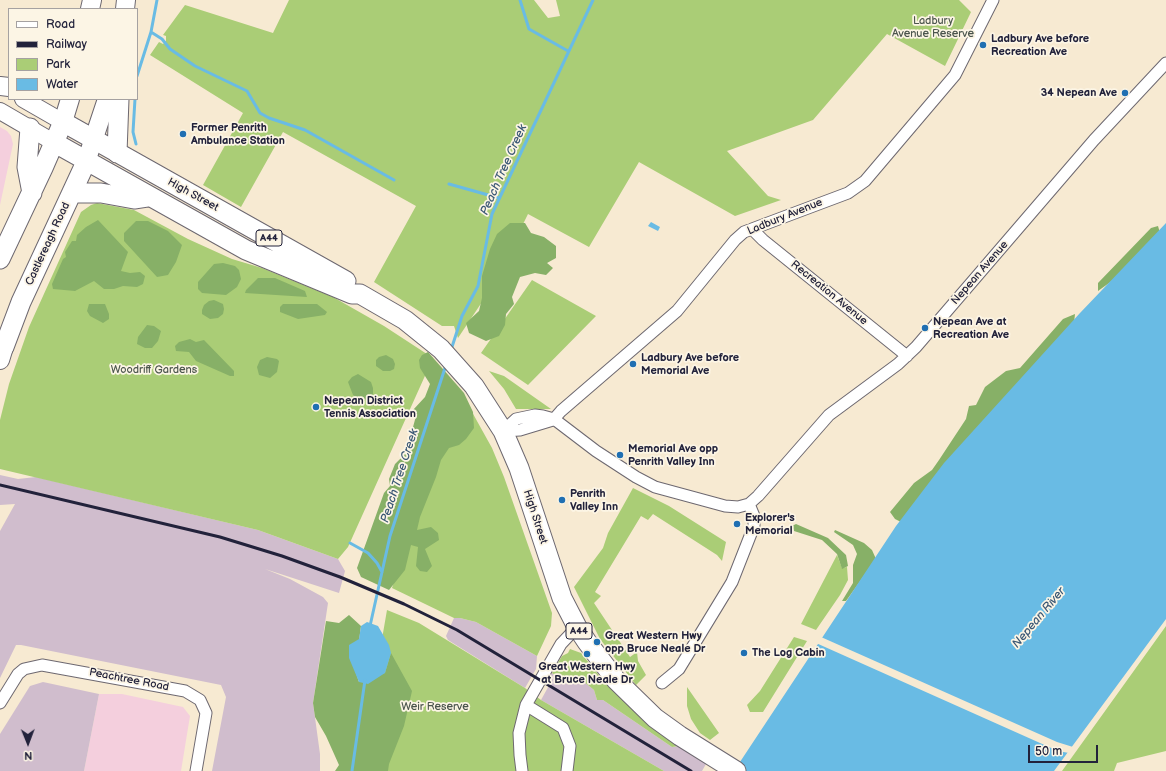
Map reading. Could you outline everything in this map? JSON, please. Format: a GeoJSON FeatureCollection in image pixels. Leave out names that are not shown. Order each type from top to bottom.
{"type":"FeatureCollection","features":[{"type":"Feature","properties":{"kind":"highway"},"geometry":{"type":"LineString","coordinates":[[117,153],[119,100]]}},
{"type":"Feature","properties":{"kind":"highway","name":"High Street"},"geometry":{"type":"LineString","coordinates":[[63,122],[355,286],[360,294],[405,320],[441,349],[456,364],[488,405],[503,431],[519,468],[554,576],[576,627],[598,659],[633,698],[667,727],[736,771]]}},
{"type":"Feature","properties":{"kind":"highway"},"geometry":{"type":"LineString","coordinates":[[0,259],[55,143],[63,122]]}},
{"type":"Feature","properties":{"kind":"highway"},"geometry":{"type":"LineString","coordinates":[[30,128],[27,167],[32,193]]}},
{"type":"Feature","properties":{"kind":"highway","name":"High Street"},"geometry":{"type":"LineString","coordinates":[[55,143],[86,162],[151,196],[246,250],[271,262],[352,294],[360,294]]}},
{"type":"Feature","properties":{"kind":"highway","name":"Castlereagh Road"},"geometry":{"type":"LineString","coordinates":[[4,341],[86,162]]}},
{"type":"Feature","properties":{"kind":"highway"},"geometry":{"type":"LineString","coordinates":[[72,193],[101,193],[134,199],[151,196]]}},
{"type":"Feature","properties":{"kind":"main road","name":"High Street"},"geometry":{"type":"LineString","coordinates":[[25,100],[63,122]]}},
{"type":"Feature","properties":{"kind":"main road"},"geometry":{"type":"LineString","coordinates":[[63,122],[70,100]]}},
{"type":"Feature","properties":{"kind":"main road"},"geometry":{"type":"LineString","coordinates":[[86,162],[107,100]]}},
{"type":"Feature","properties":{"kind":"main road","name":"High Street"},"geometry":{"type":"LineString","coordinates":[[0,111],[55,143]]}},
{"type":"Feature","properties":{"kind":"street","name":"Ladbury Avenue"},"geometry":{"type":"LineString","coordinates":[[554,420],[560,411],[677,311],[735,240],[744,232],[848,192],[865,181],[955,75],[993,0]]}},
{"type":"Feature","properties":{"kind":"street","name":"Nepean Avenue"},"geometry":{"type":"LineString","coordinates":[[749,504],[758,496],[829,415],[907,356],[1094,140],[1166,63]]}},
{"type":"Feature","properties":{"kind":"street","name":"Recreation Avenue"},"geometry":{"type":"LineString","coordinates":[[752,229],[763,240],[907,356]]}},
{"type":"Feature","properties":{"kind":"street"},"geometry":{"type":"LineString","coordinates":[[503,431],[516,419],[525,416],[535,415],[554,420],[596,451],[636,477],[655,487],[725,506],[738,507],[749,504],[754,516],[754,526],[732,582],[679,669],[662,683]]}},
{"type":"Feature","properties":{"kind":"street"},"geometry":{"type":"LineString","coordinates":[[522,771],[519,738],[526,705],[561,644],[576,627]]}},
{"type":"Feature","properties":{"kind":"street","name":"Peachtree Road"},"geometry":{"type":"LineString","coordinates":[[0,703],[12,681],[18,674],[24,669],[42,665],[185,691],[200,700],[206,713],[196,771]]}},
{"type":"Feature","properties":{"kind":"street"},"geometry":{"type":"LineString","coordinates":[[526,705],[558,723],[567,735],[570,746],[567,771]]}},
{"type":"Feature","properties":{"kind":"shaded area"},"geometry":{"type":"Polygon","coordinates":[[[0,127],[7,131],[11,136],[13,144],[0,205],[0,127]]]}},
{"type":"Feature","properties":{"kind":"shaded area"},"geometry":{"type":"Polygon","coordinates":[[[0,475],[18,479],[36,477],[258,530],[338,559],[345,571],[339,593],[265,569],[290,579],[323,597],[328,603],[313,703],[320,754],[320,771],[212,771],[226,697],[221,685],[21,645],[16,645],[0,678],[0,531],[15,504],[0,505],[0,475]]]}},
{"type":"Feature","properties":{"kind":"shaded area"},"geometry":{"type":"Polygon","coordinates":[[[454,618],[476,622],[537,656],[536,669],[525,688],[448,640],[446,636],[454,618]]]}},
{"type":"Feature","properties":{"kind":"shaded area"},"geometry":{"type":"Polygon","coordinates":[[[552,673],[558,677],[583,681],[594,690],[597,700],[603,700],[672,747],[678,746],[706,764],[702,771],[664,771],[541,700],[552,680],[549,678],[552,673]]]}},
{"type":"Feature","properties":{"kind":"shaded area"},"geometry":{"type":"Polygon","coordinates":[[[43,682],[99,694],[84,771],[0,771],[0,734],[30,686],[43,682]]]}},
{"type":"Feature","properties":{"kind":"shaded area"},"geometry":{"type":"Polygon","coordinates":[[[99,694],[122,694],[183,707],[190,716],[181,771],[84,771],[99,694]]]}},
{"type":"Feature","properties":{"kind":"green space","name":"Ladbury Avenue Reserve"},"geometry":{"type":"Polygon","coordinates":[[[289,0],[534,0],[548,18],[560,16],[556,0],[959,0],[971,12],[945,66],[887,34],[813,120],[727,151],[768,196],[781,200],[735,216],[639,162],[589,247],[528,214],[492,287],[458,338],[454,326],[442,326],[374,282],[416,206],[283,132],[241,207],[203,185],[243,113],[150,55],[159,42],[163,44],[166,41],[166,36],[163,35],[185,5],[273,33],[289,0]]]}},
{"type":"Feature","properties":{"kind":"green space","name":"Woodriff Gardens"},"geometry":{"type":"Polygon","coordinates":[[[97,203],[134,210],[188,239],[232,259],[262,268],[333,297],[384,326],[433,358],[348,547],[338,559],[258,530],[0,469],[0,420],[9,384],[29,327],[81,212],[97,203]]]}},
{"type":"Feature","properties":{"kind":"green space"},"geometry":{"type":"Polygon","coordinates":[[[98,220],[128,252],[121,271],[130,273],[140,272],[145,276],[143,284],[137,287],[123,286],[114,289],[104,289],[94,281],[75,291],[53,289],[52,284],[63,259],[66,257],[65,252],[72,241],[76,241],[77,235],[86,227],[98,220]]]}},
{"type":"Feature","properties":{"kind":"green space"},"geometry":{"type":"Polygon","coordinates":[[[136,221],[148,221],[168,231],[182,245],[176,262],[168,275],[157,277],[124,241],[124,233],[136,221]]]}},
{"type":"Feature","properties":{"kind":"green space"},"geometry":{"type":"Polygon","coordinates":[[[510,223],[525,223],[531,233],[544,237],[556,246],[556,258],[547,263],[553,268],[546,275],[535,273],[520,277],[512,297],[514,304],[506,314],[505,325],[499,336],[486,341],[469,333],[466,323],[479,311],[482,298],[482,276],[490,249],[497,234],[510,223]]]}},
{"type":"Feature","properties":{"kind":"green space"},"geometry":{"type":"Polygon","coordinates":[[[1158,226],[1160,233],[1116,278],[1098,291],[1098,283],[1151,228],[1158,226]]]}},
{"type":"Feature","properties":{"kind":"green space"},"geometry":{"type":"Polygon","coordinates":[[[223,263],[235,266],[239,270],[241,279],[237,287],[226,295],[202,293],[198,289],[198,282],[214,264],[223,263]]]}},
{"type":"Feature","properties":{"kind":"green space"},"geometry":{"type":"Polygon","coordinates":[[[258,278],[275,278],[305,291],[307,297],[245,293],[246,290],[258,278]]]}},
{"type":"Feature","properties":{"kind":"green space"},"geometry":{"type":"Polygon","coordinates":[[[532,280],[596,316],[528,385],[481,353],[532,280]]]}},
{"type":"Feature","properties":{"kind":"green space"},"geometry":{"type":"Polygon","coordinates":[[[214,300],[223,304],[223,314],[218,318],[210,319],[202,314],[202,310],[204,305],[209,301],[214,300]]]}},
{"type":"Feature","properties":{"kind":"green space"},"geometry":{"type":"Polygon","coordinates":[[[89,304],[105,304],[109,314],[109,319],[103,323],[90,316],[87,311],[89,304]]]}},
{"type":"Feature","properties":{"kind":"green space"},"geometry":{"type":"Polygon","coordinates":[[[283,304],[317,304],[327,312],[325,315],[298,319],[280,312],[280,307],[283,304]]]}},
{"type":"Feature","properties":{"kind":"green space"},"geometry":{"type":"Polygon","coordinates":[[[1075,314],[1074,323],[903,523],[895,519],[890,512],[914,483],[932,470],[966,419],[969,406],[976,405],[985,387],[1006,371],[1020,368],[1063,319],[1075,314]]]}},
{"type":"Feature","properties":{"kind":"green space"},"geometry":{"type":"Polygon","coordinates":[[[147,325],[154,326],[161,331],[158,341],[152,348],[145,348],[137,344],[138,337],[147,325]]]}},
{"type":"Feature","properties":{"kind":"green space"},"geometry":{"type":"Polygon","coordinates":[[[190,339],[196,342],[204,340],[234,371],[234,376],[230,376],[196,361],[189,352],[176,351],[175,346],[179,342],[190,339]]]}},
{"type":"Feature","properties":{"kind":"green space"},"geometry":{"type":"Polygon","coordinates":[[[428,352],[464,393],[473,412],[474,428],[466,439],[459,445],[449,448],[441,460],[420,517],[417,530],[431,527],[438,533],[439,540],[425,549],[432,566],[427,572],[420,571],[416,566],[418,547],[411,545],[405,570],[389,590],[361,577],[357,568],[384,493],[390,486],[389,479],[395,464],[406,453],[416,416],[413,410],[425,397],[430,384],[420,368],[419,360],[422,355],[428,352]]]}},
{"type":"Feature","properties":{"kind":"green space"},"geometry":{"type":"Polygon","coordinates":[[[386,355],[393,359],[395,364],[394,369],[390,371],[383,371],[376,366],[376,360],[379,357],[386,355]]]}},
{"type":"Feature","properties":{"kind":"green space"},"geometry":{"type":"Polygon","coordinates":[[[267,357],[277,359],[279,361],[277,372],[270,378],[259,375],[257,367],[260,360],[267,357]]]}},
{"type":"Feature","properties":{"kind":"green space"},"geometry":{"type":"Polygon","coordinates":[[[489,371],[504,376],[551,409],[516,409],[504,389],[489,371]]]}},
{"type":"Feature","properties":{"kind":"green space"},"geometry":{"type":"Polygon","coordinates":[[[358,374],[371,382],[373,388],[373,395],[363,401],[353,395],[348,382],[352,377],[358,374]]]}},
{"type":"Feature","properties":{"kind":"green space"},"geometry":{"type":"Polygon","coordinates":[[[454,396],[472,412],[492,448],[504,477],[552,613],[551,626],[537,656],[476,622],[454,618],[392,588],[454,396]]]}},
{"type":"Feature","properties":{"kind":"green space"},"geometry":{"type":"Polygon","coordinates":[[[633,488],[669,506],[726,542],[722,561],[717,555],[653,514],[648,520],[641,516],[595,592],[601,596],[594,603],[630,657],[637,652],[638,661],[646,675],[636,685],[600,639],[574,587],[603,548],[608,533],[633,488]]]}},
{"type":"Feature","properties":{"kind":"green space"},"geometry":{"type":"Polygon","coordinates":[[[796,524],[828,538],[846,555],[848,566],[842,569],[837,554],[822,540],[794,531],[792,526],[796,524]]]}},
{"type":"Feature","properties":{"kind":"green space"},"geometry":{"type":"Polygon","coordinates":[[[835,530],[864,543],[872,550],[876,559],[846,601],[842,601],[853,583],[853,565],[857,554],[853,545],[834,532],[835,530]]]}},
{"type":"Feature","properties":{"kind":"green space"},"geometry":{"type":"Polygon","coordinates":[[[837,555],[842,568],[847,567],[848,580],[840,595],[816,630],[801,624],[837,555]]]}},
{"type":"Feature","properties":{"kind":"green space","name":"Weir Reserve"},"geometry":{"type":"Polygon","coordinates":[[[387,610],[419,623],[525,688],[541,700],[664,771],[370,771],[369,714],[387,610]]]}},
{"type":"Feature","properties":{"kind":"green space"},"geometry":{"type":"Polygon","coordinates":[[[349,615],[361,626],[355,670],[359,682],[385,673],[391,653],[412,691],[404,726],[389,764],[388,771],[335,771],[339,765],[326,736],[315,717],[313,703],[326,621],[339,623],[349,615]]]}},
{"type":"Feature","properties":{"kind":"green space"},"geometry":{"type":"Polygon","coordinates":[[[1166,626],[1166,751],[1117,763],[1114,771],[1062,771],[1166,626]]]}},
{"type":"Feature","properties":{"kind":"green space"},"geometry":{"type":"Polygon","coordinates":[[[794,637],[807,641],[763,712],[750,712],[747,705],[760,691],[794,637]]]}},
{"type":"Feature","properties":{"kind":"green space"},"geometry":{"type":"Polygon","coordinates":[[[570,649],[581,653],[606,684],[631,706],[679,742],[678,746],[672,747],[603,700],[597,700],[594,690],[583,681],[558,677],[552,673],[562,656],[568,653],[570,649]]]}},
{"type":"Feature","properties":{"kind":"green space"},"geometry":{"type":"Polygon","coordinates":[[[687,687],[719,733],[710,740],[700,733],[691,719],[687,706],[687,687]]]}},
{"type":"Feature","properties":{"kind":"water"},"geometry":{"type":"Polygon","coordinates":[[[651,222],[660,227],[658,231],[648,226],[651,222]]]}},
{"type":"Feature","properties":{"kind":"water","name":"Nepean River"},"geometry":{"type":"Polygon","coordinates":[[[1166,223],[1166,619],[1054,771],[734,771],[896,526],[944,463],[1080,313],[1166,223]]]}},
{"type":"Feature","properties":{"kind":"water"},"geometry":{"type":"Polygon","coordinates":[[[367,622],[378,626],[389,645],[391,653],[385,673],[368,684],[359,682],[349,658],[349,645],[359,639],[361,626],[367,622]]]}},
{"type":"Feature","properties":{"kind":"pier"},"geometry":{"type":"Polygon","coordinates":[[[821,637],[1057,742],[1073,747],[1069,753],[1058,751],[816,643],[821,637]]]}},
{"type":"Feature","properties":{"kind":"waterway"},"geometry":{"type":"LineString","coordinates":[[157,0],[151,32],[162,39],[170,49],[195,66],[247,91],[260,113],[269,118],[305,130],[394,180]]}},
{"type":"Feature","properties":{"kind":"waterway"},"geometry":{"type":"LineString","coordinates":[[520,0],[529,29],[568,51]]}},
{"type":"Feature","properties":{"kind":"waterway","name":"Peach Tree Creek"},"geometry":{"type":"LineString","coordinates":[[451,350],[462,316],[478,286],[492,214],[593,0]]}},
{"type":"Feature","properties":{"kind":"waterway"},"geometry":{"type":"LineString","coordinates":[[138,73],[151,32]]}},
{"type":"Feature","properties":{"kind":"waterway"},"geometry":{"type":"LineString","coordinates":[[135,100],[133,132],[136,144]]}},
{"type":"Feature","properties":{"kind":"waterway"},"geometry":{"type":"LineString","coordinates":[[449,184],[499,198]]}},
{"type":"Feature","properties":{"kind":"waterway","name":"Peach Tree Creek"},"geometry":{"type":"LineString","coordinates":[[370,626],[390,536],[446,365]]}},
{"type":"Feature","properties":{"kind":"waterway"},"geometry":{"type":"LineString","coordinates":[[350,543],[368,553],[377,563],[382,572]]}},
{"type":"Feature","properties":{"kind":"waterway","name":"Peach Tree Creek"},"geometry":{"type":"LineString","coordinates":[[352,771],[365,680]]}},
{"type":"Feature","properties":{"kind":"railway"},"geometry":{"type":"LineString","coordinates":[[0,485],[220,537],[282,556],[340,577],[404,604],[457,630],[691,771]]}},
{"type":"Feature","properties":{"kind":"place","name":"Ladbury Ave before Recreation Ave"},"geometry":{"type":"Point","coordinates":[983,45]}},
{"type":"Feature","properties":{"kind":"place","name":"34 Nepean Ave"},"geometry":{"type":"Point","coordinates":[1125,93]}},
{"type":"Feature","properties":{"kind":"place","name":"Former Penrith Ambulance Station"},"geometry":{"type":"Point","coordinates":[183,134]}},
{"type":"Feature","properties":{"kind":"place","name":"Nepean Ave at Recreation Ave"},"geometry":{"type":"Point","coordinates":[925,328]}},
{"type":"Feature","properties":{"kind":"place","name":"Ladbury Ave before Memorial Ave"},"geometry":{"type":"Point","coordinates":[633,364]}},
{"type":"Feature","properties":{"kind":"place","name":"Nepean District Tennis Association"},"geometry":{"type":"Point","coordinates":[316,407]}},
{"type":"Feature","properties":{"kind":"place","name":"Memorial Ave opp Penrith Valley Inn"},"geometry":{"type":"Point","coordinates":[620,455]}},
{"type":"Feature","properties":{"kind":"place","name":"Penrith Valley Inn"},"geometry":{"type":"Point","coordinates":[562,500]}},
{"type":"Feature","properties":{"kind":"place","name":"Explorer's Memorial"},"geometry":{"type":"Point","coordinates":[737,524]}},
{"type":"Feature","properties":{"kind":"place","name":"Great Western Hwy opp Bruce Neale Dr"},"geometry":{"type":"Point","coordinates":[597,642]}},
{"type":"Feature","properties":{"kind":"place","name":"The Log Cabin"},"geometry":{"type":"Point","coordinates":[744,653]}},
{"type":"Feature","properties":{"kind":"place","name":"Great Western Hwy at Bruce Neale Dr"},"geometry":{"type":"Point","coordinates":[587,654]}}]}
